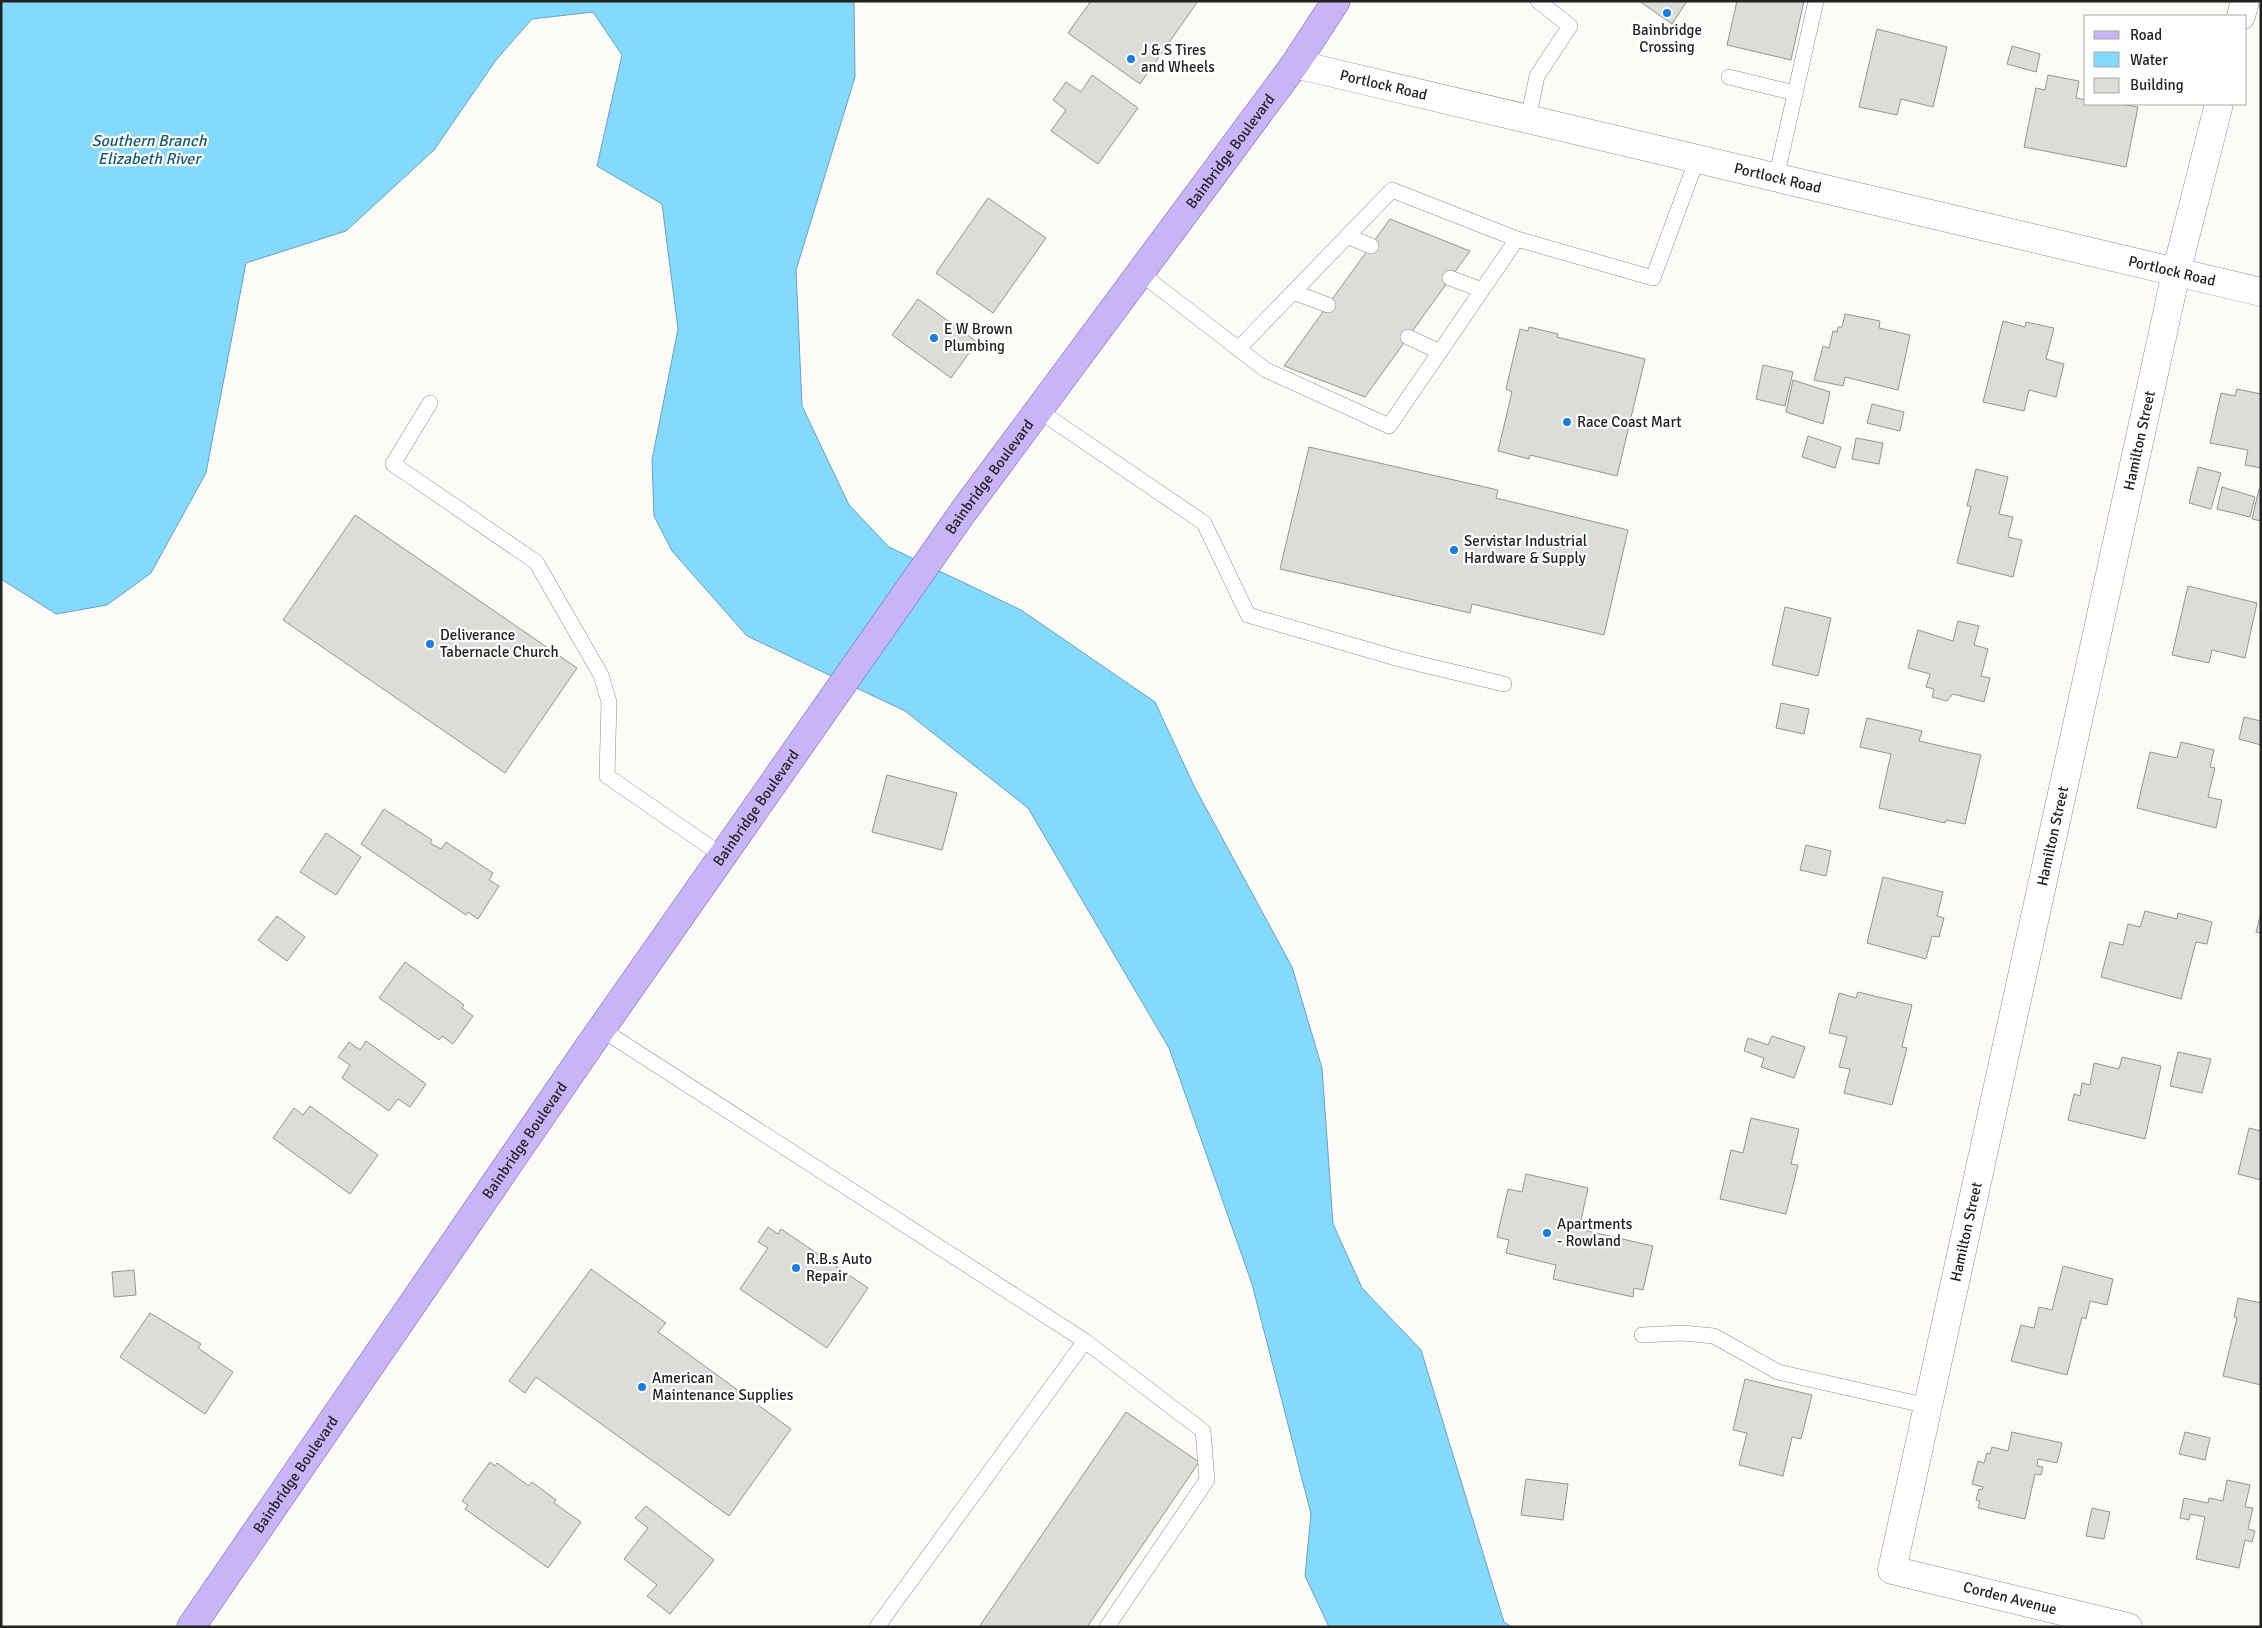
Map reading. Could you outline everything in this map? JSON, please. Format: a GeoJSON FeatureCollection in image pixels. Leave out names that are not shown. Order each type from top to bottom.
{"type":"FeatureCollection","features":[{"type":"Feature","properties":{"kind":"main road","name":"Bainbridge Boulevard"},"geometry":{"type":"LineString","coordinates":[[190,1627],[601,1029],[963,512],[1295,64],[1336,1]]}},
{"type":"Feature","properties":{"kind":"street"},"geometry":{"type":"LineString","coordinates":[[2241,15],[2245,1]]}},
{"type":"Feature","properties":{"kind":"street","name":"Portlock Road"},"geometry":{"type":"LineString","coordinates":[[1295,64],[2261,292]]}},
{"type":"Feature","properties":{"kind":"street","name":"Hamilton Street"},"geometry":{"type":"LineString","coordinates":[[1892,1570],[2176,273],[2219,105]]}},
{"type":"Feature","properties":{"kind":"street","name":"Corden Avenue"},"geometry":{"type":"LineString","coordinates":[[1892,1570],[2128,1627]]}},
{"type":"Feature","properties":{"kind":"lane"},"geometry":{"type":"LineString","coordinates":[[1528,119],[1537,76],[1570,26],[1538,1]]}},
{"type":"Feature","properties":{"kind":"lane"},"geometry":{"type":"LineString","coordinates":[[1776,178],[1816,1]]}},
{"type":"Feature","properties":{"kind":"lane"},"geometry":{"type":"LineString","coordinates":[[1729,77],[1795,93]]}},
{"type":"Feature","properties":{"kind":"lane"},"geometry":{"type":"LineString","coordinates":[[1238,349],[1392,190],[1517,239],[1653,278],[1696,159]]}},
{"type":"Feature","properties":{"kind":"lane"},"geometry":{"type":"LineString","coordinates":[[1347,236],[1371,246]]}},
{"type":"Feature","properties":{"kind":"lane"},"geometry":{"type":"LineString","coordinates":[[1140,273],[1266,370],[1389,426],[1517,239]]}},
{"type":"Feature","properties":{"kind":"lane"},"geometry":{"type":"LineString","coordinates":[[1450,278],[1482,290]]}},
{"type":"Feature","properties":{"kind":"lane"},"geometry":{"type":"LineString","coordinates":[[1293,292],[1328,305]]}},
{"type":"Feature","properties":{"kind":"lane"},"geometry":{"type":"LineString","coordinates":[[1408,337],[1440,352]]}},
{"type":"Feature","properties":{"kind":"lane"},"geometry":{"type":"LineString","coordinates":[[430,403],[393,464],[536,562],[601,674],[609,702],[607,776],[723,856]]}},
{"type":"Feature","properties":{"kind":"lane"},"geometry":{"type":"LineString","coordinates":[[1038,410],[1204,523],[1248,615],[1403,660],[1504,684]]}},
{"type":"Feature","properties":{"kind":"lane"},"geometry":{"type":"LineString","coordinates":[[601,1029],[1084,1341],[1204,1431],[1208,1480],[1107,1627]]}},
{"type":"Feature","properties":{"kind":"lane"},"geometry":{"type":"LineString","coordinates":[[1642,1335],[1682,1333],[1714,1336],[1778,1372],[1928,1406]]}},
{"type":"Feature","properties":{"kind":"lane"},"geometry":{"type":"LineString","coordinates":[[883,1625],[1084,1341]]}},
{"type":"Feature","properties":{"kind":"water","name":"Southern Branch Elizabeth River"},"geometry":{"type":"Polygon","coordinates":[[[1,1],[854,1],[855,77],[796,270],[802,406],[849,505],[889,547],[1021,610],[1155,702],[1194,786],[1292,967],[1322,1068],[1333,1224],[1362,1288],[1421,1350],[1504,1622],[1512,1627],[1329,1627],[1305,1576],[1311,1514],[1252,1284],[1169,1048],[1028,808],[905,711],[747,636],[672,551],[654,516],[652,460],[678,329],[662,204],[597,166],[622,55],[593,12],[532,19],[496,60],[434,150],[346,231],[246,263],[206,473],[151,573],[107,605],[56,614],[1,579],[1,1]]]}},
{"type":"Feature","properties":{"kind":"building","name":"J & S Tires and Wheels"},"geometry":{"type":"Polygon","coordinates":[[[1091,1],[1198,1],[1140,84],[1068,33],[1091,1]]]}},
{"type":"Feature","properties":{"kind":"building","name":"Bainbridge Crossing"},"geometry":{"type":"Polygon","coordinates":[[[1639,1],[1687,1],[1672,24],[1639,1]]]}},
{"type":"Feature","properties":{"kind":"building"},"geometry":{"type":"Polygon","coordinates":[[[1737,1],[1804,1],[1791,60],[1727,45],[1737,1]]]}},
{"type":"Feature","properties":{"kind":"building"},"geometry":{"type":"Polygon","coordinates":[[[1877,29],[1947,47],[1933,107],[1901,99],[1897,115],[1859,107],[1877,29]]]}},
{"type":"Feature","properties":{"kind":"building"},"geometry":{"type":"Polygon","coordinates":[[[2012,46],[2040,54],[2036,72],[2007,64],[2012,46]]]}},
{"type":"Feature","properties":{"kind":"building"},"geometry":{"type":"Polygon","coordinates":[[[1092,75],[1138,108],[1098,164],[1051,131],[1066,110],[1053,100],[1066,82],[1081,92],[1092,75]]]}},
{"type":"Feature","properties":{"kind":"building"},"geometry":{"type":"Polygon","coordinates":[[[2048,75],[2079,81],[2076,98],[2084,100],[2084,105],[2126,105],[2138,107],[2126,167],[2024,147],[2036,88],[2045,90],[2048,75]]]}},
{"type":"Feature","properties":{"kind":"building"},"geometry":{"type":"Polygon","coordinates":[[[988,198],[1046,238],[993,313],[936,273],[988,198]]]}},
{"type":"Feature","properties":{"kind":"building"},"geometry":{"type":"Polygon","coordinates":[[[1390,219],[1470,251],[1365,397],[1284,366],[1390,219]]]}},
{"type":"Feature","properties":{"kind":"building","name":"E W Brown Plumbing"},"geometry":{"type":"Polygon","coordinates":[[[918,299],[977,342],[951,378],[892,335],[918,299]]]}},
{"type":"Feature","properties":{"kind":"building"},"geometry":{"type":"Polygon","coordinates":[[[1845,314],[1880,321],[1879,328],[1910,335],[1898,390],[1845,377],[1843,386],[1814,380],[1823,346],[1829,348],[1833,331],[1837,332],[1838,327],[1842,327],[1845,314]]]}},
{"type":"Feature","properties":{"kind":"building"},"geometry":{"type":"Polygon","coordinates":[[[2003,321],[2025,327],[2026,322],[2054,328],[2046,359],[2064,364],[2056,397],[2029,390],[2024,411],[1983,402],[2003,321]]]}},
{"type":"Feature","properties":{"kind":"building","name":"Race Coast Mart"},"geometry":{"type":"Polygon","coordinates":[[[1529,327],[1558,334],[1557,337],[1645,359],[1617,476],[1530,455],[1529,459],[1498,451],[1512,392],[1506,389],[1520,329],[1528,331],[1529,327]]]}},
{"type":"Feature","properties":{"kind":"building"},"geometry":{"type":"Polygon","coordinates":[[[1763,365],[1793,372],[1785,406],[1756,399],[1763,365]]]}},
{"type":"Feature","properties":{"kind":"building"},"geometry":{"type":"Polygon","coordinates":[[[1793,380],[1830,392],[1823,424],[1786,412],[1793,380]]]}},
{"type":"Feature","properties":{"kind":"building"},"geometry":{"type":"Polygon","coordinates":[[[2237,389],[2261,394],[2261,468],[2245,465],[2248,450],[2210,443],[2221,393],[2235,396],[2237,389]]]}},
{"type":"Feature","properties":{"kind":"building"},"geometry":{"type":"Polygon","coordinates":[[[1872,404],[1904,412],[1900,431],[1867,423],[1872,404]]]}},
{"type":"Feature","properties":{"kind":"building"},"geometry":{"type":"Polygon","coordinates":[[[1808,436],[1841,447],[1835,468],[1802,457],[1808,436]]]}},
{"type":"Feature","properties":{"kind":"building"},"geometry":{"type":"Polygon","coordinates":[[[1856,438],[1883,443],[1879,464],[1852,459],[1856,438]]]}},
{"type":"Feature","properties":{"kind":"building","name":"Servistar Industrial Hardware & Supply"},"geometry":{"type":"Polygon","coordinates":[[[1309,447],[1498,490],[1496,498],[1628,530],[1604,635],[1472,604],[1470,613],[1280,569],[1309,447]]]}},
{"type":"Feature","properties":{"kind":"building"},"geometry":{"type":"Polygon","coordinates":[[[2198,467],[2221,473],[2211,509],[2189,503],[2198,467]]]}},
{"type":"Feature","properties":{"kind":"building"},"geometry":{"type":"Polygon","coordinates":[[[1976,469],[2008,477],[1999,514],[2013,517],[2008,537],[2022,540],[2013,577],[1957,563],[1971,506],[1967,506],[1976,469]]]}},
{"type":"Feature","properties":{"kind":"building"},"geometry":{"type":"Polygon","coordinates":[[[2222,487],[2255,497],[2250,517],[2217,509],[2222,487]]]}},
{"type":"Feature","properties":{"kind":"building"},"geometry":{"type":"Polygon","coordinates":[[[2259,489],[2261,489],[2261,521],[2252,519],[2259,489]]]}},
{"type":"Feature","properties":{"kind":"building","name":"Deliverance Tabernacle Church"},"geometry":{"type":"Polygon","coordinates":[[[355,515],[577,668],[505,773],[283,620],[355,515]]]}},
{"type":"Feature","properties":{"kind":"building"},"geometry":{"type":"Polygon","coordinates":[[[2188,586],[2257,603],[2245,658],[2212,650],[2209,663],[2172,655],[2188,586]]]}},
{"type":"Feature","properties":{"kind":"building"},"geometry":{"type":"Polygon","coordinates":[[[1785,607],[1831,618],[1818,676],[1772,665],[1785,607]]]}},
{"type":"Feature","properties":{"kind":"building"},"geometry":{"type":"Polygon","coordinates":[[[1958,621],[1979,626],[1974,645],[1988,649],[1981,676],[1990,678],[1984,702],[1953,694],[1947,701],[1932,697],[1934,689],[1926,687],[1930,674],[1908,668],[1918,630],[1953,641],[1958,621]]]}},
{"type":"Feature","properties":{"kind":"building"},"geometry":{"type":"Polygon","coordinates":[[[1781,703],[1809,709],[1804,734],[1776,728],[1781,703]]]}},
{"type":"Feature","properties":{"kind":"building"},"geometry":{"type":"Polygon","coordinates":[[[2244,717],[2261,721],[2261,745],[2239,739],[2244,717]]]}},
{"type":"Feature","properties":{"kind":"building"},"geometry":{"type":"Polygon","coordinates":[[[1867,718],[1922,731],[1919,741],[1981,755],[1965,824],[1946,820],[1945,823],[1879,808],[1891,754],[1860,747],[1867,718]]]}},
{"type":"Feature","properties":{"kind":"building"},"geometry":{"type":"Polygon","coordinates":[[[2181,742],[2214,750],[2210,767],[2215,768],[2208,797],[2222,800],[2216,828],[2137,808],[2150,752],[2177,758],[2181,742]]]}},
{"type":"Feature","properties":{"kind":"building"},"geometry":{"type":"Polygon","coordinates":[[[887,775],[957,793],[942,850],[872,832],[887,775]]]}},
{"type":"Feature","properties":{"kind":"building"},"geometry":{"type":"Polygon","coordinates":[[[384,809],[432,840],[430,843],[441,849],[446,842],[493,873],[489,880],[499,886],[478,919],[468,912],[466,915],[361,844],[384,809]]]}},
{"type":"Feature","properties":{"kind":"building"},"geometry":{"type":"Polygon","coordinates":[[[326,833],[361,857],[336,895],[300,872],[326,833]]]}},
{"type":"Feature","properties":{"kind":"building"},"geometry":{"type":"Polygon","coordinates":[[[1806,845],[1831,851],[1826,876],[1800,870],[1806,845]]]}},
{"type":"Feature","properties":{"kind":"building"},"geometry":{"type":"Polygon","coordinates":[[[1883,877],[1943,892],[1937,916],[1944,918],[1939,937],[1932,936],[1926,959],[1867,943],[1883,877]]]}},
{"type":"Feature","properties":{"kind":"building"},"geometry":{"type":"Polygon","coordinates":[[[2145,911],[2177,919],[2178,913],[2212,922],[2207,944],[2196,942],[2181,999],[2101,977],[2110,942],[2123,945],[2128,924],[2140,927],[2145,911]]]}},
{"type":"Feature","properties":{"kind":"building"},"geometry":{"type":"Polygon","coordinates":[[[2261,913],[2261,933],[2256,932],[2261,913]]]}},
{"type":"Feature","properties":{"kind":"building"},"geometry":{"type":"Polygon","coordinates":[[[277,916],[305,937],[287,961],[258,940],[277,916]]]}},
{"type":"Feature","properties":{"kind":"building"},"geometry":{"type":"Polygon","coordinates":[[[405,962],[464,1005],[462,1008],[473,1016],[453,1044],[442,1036],[439,1040],[379,998],[405,962]]]}},
{"type":"Feature","properties":{"kind":"building"},"geometry":{"type":"Polygon","coordinates":[[[1858,992],[1912,1005],[1902,1047],[1907,1048],[1892,1105],[1844,1093],[1850,1069],[1839,1067],[1847,1037],[1829,1033],[1839,993],[1856,998],[1858,992]]]}},
{"type":"Feature","properties":{"kind":"building"},"geometry":{"type":"Polygon","coordinates":[[[1772,1036],[1805,1047],[1794,1078],[1761,1067],[1764,1058],[1744,1051],[1748,1038],[1768,1045],[1772,1036]]]}},
{"type":"Feature","properties":{"kind":"building"},"geometry":{"type":"Polygon","coordinates":[[[366,1041],[426,1084],[410,1107],[398,1099],[389,1111],[342,1078],[350,1065],[338,1057],[349,1042],[360,1050],[366,1041]]]}},
{"type":"Feature","properties":{"kind":"building"},"geometry":{"type":"Polygon","coordinates":[[[2178,1052],[2211,1059],[2202,1093],[2170,1086],[2178,1052]]]}},
{"type":"Feature","properties":{"kind":"building"},"geometry":{"type":"Polygon","coordinates":[[[2122,1057],[2161,1066],[2145,1139],[2068,1120],[2074,1094],[2080,1096],[2082,1083],[2090,1085],[2094,1063],[2119,1069],[2122,1057]]]}},
{"type":"Feature","properties":{"kind":"building"},"geometry":{"type":"Polygon","coordinates":[[[310,1106],[378,1155],[350,1194],[273,1138],[294,1108],[303,1115],[310,1106]]]}},
{"type":"Feature","properties":{"kind":"building"},"geometry":{"type":"Polygon","coordinates":[[[1751,1118],[1799,1129],[1791,1164],[1798,1165],[1786,1214],[1720,1199],[1731,1150],[1743,1153],[1751,1118]]]}},
{"type":"Feature","properties":{"kind":"building"},"geometry":{"type":"Polygon","coordinates":[[[2249,1128],[2261,1131],[2261,1180],[2238,1174],[2249,1128]]]}},
{"type":"Feature","properties":{"kind":"building","name":"Apartments - Rowland"},"geometry":{"type":"Polygon","coordinates":[[[1526,1174],[1588,1188],[1579,1229],[1653,1246],[1643,1290],[1634,1288],[1633,1297],[1553,1279],[1556,1265],[1506,1253],[1509,1240],[1497,1237],[1508,1189],[1522,1192],[1526,1174]]]}},
{"type":"Feature","properties":{"kind":"building","name":"R.B.s Auto Repair"},"geometry":{"type":"Polygon","coordinates":[[[768,1227],[778,1234],[781,1229],[868,1288],[827,1348],[740,1289],[768,1248],[758,1242],[768,1227]]]}},
{"type":"Feature","properties":{"kind":"building"},"geometry":{"type":"Polygon","coordinates":[[[2063,1266],[2113,1279],[2107,1305],[2090,1301],[2086,1319],[2082,1317],[2067,1375],[2011,1361],[2021,1325],[2034,1328],[2039,1307],[2052,1310],[2063,1266]]]}},
{"type":"Feature","properties":{"kind":"building","name":"American Maintenance Supplies"},"geometry":{"type":"Polygon","coordinates":[[[591,1269],[666,1323],[658,1332],[791,1429],[729,1516],[536,1377],[525,1393],[509,1381],[591,1269]]]}},
{"type":"Feature","properties":{"kind":"building"},"geometry":{"type":"Polygon","coordinates":[[[134,1270],[136,1295],[114,1297],[112,1272],[134,1270]]]}},
{"type":"Feature","properties":{"kind":"building"},"geometry":{"type":"Polygon","coordinates":[[[2238,1298],[2261,1303],[2261,1385],[2223,1376],[2237,1318],[2234,1317],[2238,1298]]]}},
{"type":"Feature","properties":{"kind":"building"},"geometry":{"type":"Polygon","coordinates":[[[150,1313],[201,1344],[198,1348],[233,1372],[205,1414],[120,1357],[150,1313]]]}},
{"type":"Feature","properties":{"kind":"building"},"geometry":{"type":"Polygon","coordinates":[[[1745,1379],[1812,1395],[1801,1439],[1792,1437],[1783,1476],[1739,1465],[1747,1433],[1733,1430],[1745,1379]]]}},
{"type":"Feature","properties":{"kind":"building"},"geometry":{"type":"Polygon","coordinates":[[[1126,1412],[1199,1462],[1087,1627],[979,1627],[1126,1412]]]}},
{"type":"Feature","properties":{"kind":"building"},"geometry":{"type":"Polygon","coordinates":[[[2012,1432],[2062,1443],[2057,1463],[2038,1459],[2037,1466],[2043,1467],[2041,1475],[2035,1474],[2025,1519],[1978,1508],[1980,1501],[1976,1500],[1979,1489],[1982,1490],[1983,1487],[1972,1484],[1978,1461],[1984,1463],[1987,1453],[1990,1454],[1992,1447],[2008,1451],[2012,1432]]]}},
{"type":"Feature","properties":{"kind":"building"},"geometry":{"type":"Polygon","coordinates":[[[2185,1432],[2210,1438],[2205,1460],[2179,1454],[2185,1432]]]}},
{"type":"Feature","properties":{"kind":"building"},"geometry":{"type":"Polygon","coordinates":[[[490,1462],[495,1466],[497,1463],[529,1486],[532,1482],[556,1500],[554,1503],[581,1522],[548,1568],[465,1509],[468,1505],[462,1501],[490,1462]]]}},
{"type":"Feature","properties":{"kind":"building"},"geometry":{"type":"Polygon","coordinates":[[[1526,1479],[1568,1484],[1563,1520],[1521,1515],[1526,1479]]]}},
{"type":"Feature","properties":{"kind":"building"},"geometry":{"type":"Polygon","coordinates":[[[2227,1480],[2250,1485],[2245,1507],[2253,1508],[2248,1529],[2255,1531],[2252,1542],[2245,1540],[2239,1568],[2196,1559],[2205,1517],[2190,1514],[2189,1520],[2180,1518],[2184,1498],[2208,1503],[2209,1498],[2223,1501],[2227,1480]]]}},
{"type":"Feature","properties":{"kind":"building"},"geometry":{"type":"Polygon","coordinates":[[[646,1506],[714,1560],[670,1614],[647,1596],[657,1585],[624,1559],[648,1528],[635,1518],[646,1506]]]}},
{"type":"Feature","properties":{"kind":"building"},"geometry":{"type":"Polygon","coordinates":[[[2092,1508],[2110,1512],[2104,1539],[2086,1536],[2092,1508]]]}},
{"type":"Feature","properties":{"kind":"place","name":"Bainbridge Crossing"},"geometry":{"type":"Point","coordinates":[1667,13]}},
{"type":"Feature","properties":{"kind":"place","name":"J & S Tires and Wheels"},"geometry":{"type":"Point","coordinates":[1131,59]}},
{"type":"Feature","properties":{"kind":"place","name":"E W Brown Plumbing"},"geometry":{"type":"Point","coordinates":[934,338]}},
{"type":"Feature","properties":{"kind":"place","name":"Race Coast Mart"},"geometry":{"type":"Point","coordinates":[1567,422]}},
{"type":"Feature","properties":{"kind":"place","name":"Servistar Industrial Hardware & Supply"},"geometry":{"type":"Point","coordinates":[1454,550]}},
{"type":"Feature","properties":{"kind":"place","name":"Deliverance Tabernacle Church"},"geometry":{"type":"Point","coordinates":[430,644]}},
{"type":"Feature","properties":{"kind":"place","name":"Apartments - Rowland"},"geometry":{"type":"Point","coordinates":[1547,1233]}},
{"type":"Feature","properties":{"kind":"place","name":"R.B.s Auto Repair"},"geometry":{"type":"Point","coordinates":[796,1268]}},
{"type":"Feature","properties":{"kind":"place","name":"American Maintenance Supplies"},"geometry":{"type":"Point","coordinates":[642,1387]}}]}
